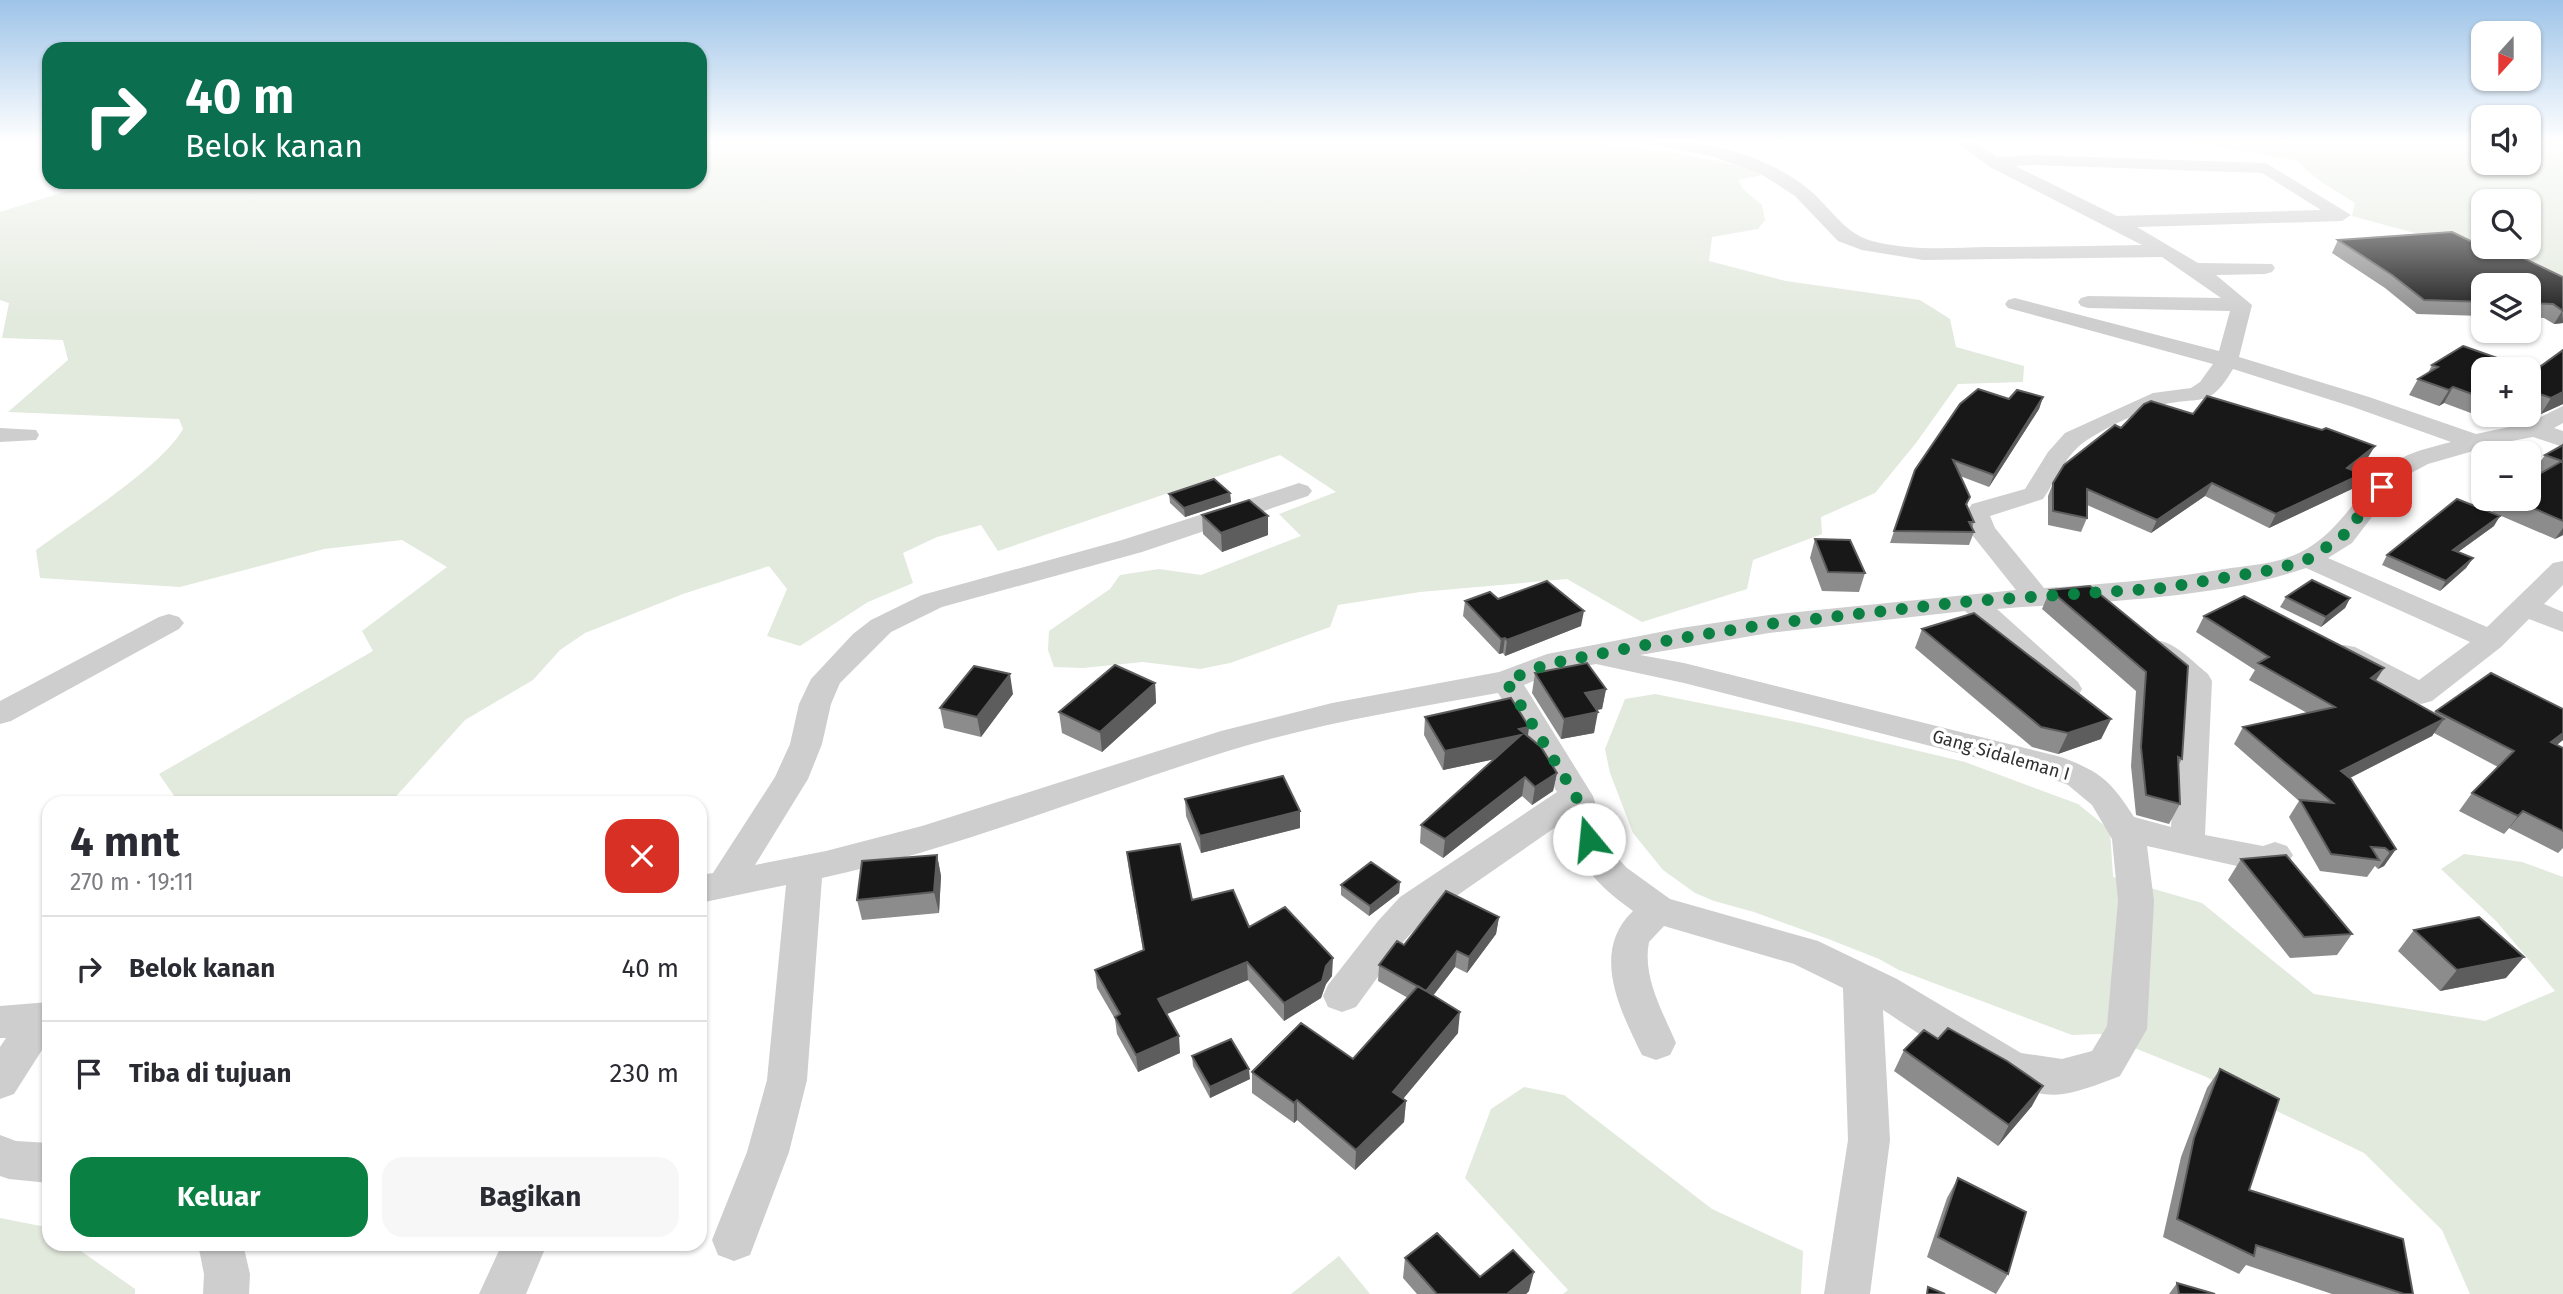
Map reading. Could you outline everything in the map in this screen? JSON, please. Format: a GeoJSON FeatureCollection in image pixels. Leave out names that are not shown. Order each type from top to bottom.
{"type":"FeatureCollection","features":[{"type":"Feature","properties":{"kind":"street"},"geometry":{"type":"LineString","coordinates":[[1810,200],[1844,237],[1869,246],[1923,254],[2163,251]]}},
{"type":"Feature","properties":{"kind":"street"},"geometry":{"type":"LineString","coordinates":[[2070,200],[2163,251],[2242,305]]}},
{"type":"Feature","properties":{"kind":"street"},"geometry":{"type":"LineString","coordinates":[[2113,222],[2342,215],[2318,200]]}},
{"type":"Feature","properties":{"kind":"street"},"geometry":{"type":"LineString","coordinates":[[2192,269],[2265,268]]}},
{"type":"Feature","properties":{"kind":"street"},"geometry":{"type":"LineString","coordinates":[[2088,302],[2242,305]]}},
{"type":"Feature","properties":{"kind":"street"},"geometry":{"type":"LineString","coordinates":[[2015,304],[2328,389],[2471,441]]}},
{"type":"Feature","properties":{"kind":"street"},"geometry":{"type":"LineString","coordinates":[[2036,597],[1982,530],[1977,515],[1981,510],[2034,494],[2044,481],[2049,467],[2074,438],[2160,398],[2198,393],[2213,382],[2227,360],[2239,325],[2242,305]]}},
{"type":"Feature","properties":{"kind":"street"},"geometry":{"type":"LineString","coordinates":[[2479,441],[2535,429],[2563,413]]}},
{"type":"Feature","properties":{"kind":"street"},"geometry":{"type":"LineString","coordinates":[[2535,429],[2563,440]]}},
{"type":"Feature","properties":{"kind":"street"},"geometry":{"type":"LineString","coordinates":[[0,435],[27,435]]}},
{"type":"Feature","properties":{"kind":"street"},"geometry":{"type":"LineString","coordinates":[[712,887],[805,868],[925,838],[1234,739],[1332,713],[1506,681],[1547,664],[1769,624],[1972,601],[2091,595],[2204,582],[2277,569],[2308,559],[2342,537],[2382,487],[2404,467],[2441,451],[2471,443]]}},
{"type":"Feature","properties":{"kind":"street"},"geometry":{"type":"LineString","coordinates":[[712,887],[791,779],[806,744],[815,704],[826,679],[881,626],[932,601],[1132,546],[1299,491]]}},
{"type":"Feature","properties":{"kind":"street"},"geometry":{"type":"LineString","coordinates":[[2308,559],[2491,640]]}},
{"type":"Feature","properties":{"kind":"street"},"geometry":{"type":"LineString","coordinates":[[2325,644],[2412,699],[2491,640],[2563,569]]}},
{"type":"Feature","properties":{"kind":"street"},"geometry":{"type":"LineString","coordinates":[[2204,582],[2241,601]]}},
{"type":"Feature","properties":{"kind":"street"},"geometry":{"type":"LineString","coordinates":[[2091,595],[2197,681],[2187,844]]}},
{"type":"Feature","properties":{"kind":"street"},"geometry":{"type":"LineString","coordinates":[[1972,601],[2073,695]]}},
{"type":"Feature","properties":{"kind":"street"},"geometry":{"type":"LineString","coordinates":[[2525,606],[2563,622]]}},
{"type":"Feature","properties":{"kind":"street"},"geometry":{"type":"LineString","coordinates":[[0,714],[170,623]]}},
{"type":"Feature","properties":{"kind":"street","name":"Gang Sidaleman I"},"geometry":{"type":"LineString","coordinates":[[1506,681],[1576,796],[1589,839],[1602,863],[1614,878],[1658,909],[1805,952],[1862,980],[2012,1068],[2043,1076],[2062,1077],[2106,1064],[2127,1029],[2136,901],[2129,839],[2104,797],[2080,777],[2049,765],[1684,673],[1594,655]]}},
{"type":"Feature","properties":{"kind":"street"},"geometry":{"type":"LineString","coordinates":[[1342,996],[1391,931],[1413,907],[1576,796]]}},
{"type":"Feature","properties":{"kind":"street"},"geometry":{"type":"LineString","coordinates":[[2122,827],[2187,844],[2264,859],[2275,855]]}},
{"type":"Feature","properties":{"kind":"street"},"geometry":{"type":"LineString","coordinates":[[734,1240],[768,1152],[787,1080],[805,868]]}},
{"type":"Feature","properties":{"kind":"street"},"geometry":{"type":"LineString","coordinates":[[1656,1043],[1630,975],[1629,945],[1637,929],[1658,909]]}},
{"type":"Feature","properties":{"kind":"street"},"geometry":{"type":"LineString","coordinates":[[1847,1294],[1869,1140],[1862,980]]}},
{"type":"Feature","properties":{"kind":"street"},"geometry":{"type":"LineString","coordinates":[[0,1022],[42,1019]]}},
{"type":"Feature","properties":{"kind":"street"},"geometry":{"type":"LineString","coordinates":[[0,1081],[42,1022]]}},
{"type":"Feature","properties":{"kind":"street"},"geometry":{"type":"LineString","coordinates":[[0,1154],[9,1160],[42,1162]]}},
{"type":"Feature","properties":{"kind":"street"},"geometry":{"type":"LineString","coordinates":[[222,1251],[227,1274],[226,1294]]}},
{"type":"Feature","properties":{"kind":"street"},"geometry":{"type":"LineString","coordinates":[[502,1294],[522,1251]]}},
{"type":"Feature","properties":{"kind":"shaded area"},"geometry":{"type":"Polygon","coordinates":[[[37,200],[1756,200],[1762,205],[1765,220],[1758,229],[1712,237],[1709,261],[1786,281],[1920,300],[1950,319],[1956,347],[2024,366],[2023,382],[1958,384],[1916,443],[1875,493],[1821,517],[1822,534],[1753,560],[1747,589],[1642,622],[1567,579],[1420,592],[1338,605],[1330,627],[1230,663],[1200,669],[1143,662],[1083,668],[1054,667],[1048,650],[1049,631],[1110,589],[1120,575],[1159,569],[1201,575],[1301,536],[1279,514],[1336,492],[1280,455],[998,551],[981,525],[937,537],[903,553],[913,583],[868,602],[800,646],[767,636],[787,589],[769,566],[683,594],[585,633],[560,650],[533,680],[465,720],[396,796],[174,796],[159,774],[373,651],[362,631],[447,567],[402,540],[324,549],[180,587],[40,578],[36,550],[137,477],[157,460],[183,429],[179,419],[8,412],[68,360],[63,340],[2,338],[9,303],[0,300],[0,212],[37,200]]]}},
{"type":"Feature","properties":{"kind":"shaded area"},"geometry":{"type":"Polygon","coordinates":[[[2351,200],[2471,200],[2471,248],[2352,216],[2355,203],[2351,200]]]}},
{"type":"Feature","properties":{"kind":"shaded area"},"geometry":{"type":"Polygon","coordinates":[[[2541,200],[2563,200],[2563,277],[2531,273],[2498,259],[2541,259],[2541,200]]]}},
{"type":"Feature","properties":{"kind":"shaded area"},"geometry":{"type":"Polygon","coordinates":[[[1655,694],[1801,723],[1965,762],[2078,804],[2110,830],[2113,877],[2202,903],[2314,994],[2485,1021],[2555,991],[2497,922],[2441,869],[2464,854],[2522,862],[2563,877],[2563,1294],[2470,1294],[2442,1230],[2364,1153],[2204,1076],[2100,1034],[2072,1035],[1899,970],[1831,940],[1695,893],[1663,870],[1633,833],[1610,773],[1605,749],[1625,699],[1655,694]]]}},
{"type":"Feature","properties":{"kind":"shaded area"},"geometry":{"type":"Polygon","coordinates":[[[1524,1087],[1564,1095],[1712,1209],[1803,1251],[1801,1294],[1563,1294],[1568,1290],[1465,1178],[1491,1109],[1524,1087]]]}},
{"type":"Feature","properties":{"kind":"shaded area"},"geometry":{"type":"Polygon","coordinates":[[[0,1218],[42,1226],[42,1251],[81,1251],[135,1289],[135,1294],[0,1294],[0,1218]]]}},
{"type":"Feature","properties":{"kind":"shaded area"},"geometry":{"type":"Polygon","coordinates":[[[1339,1256],[1370,1294],[1291,1294],[1339,1256]]]}},
{"type":"Feature","properties":{"kind":"building"},"geometry":{"type":"Polygon","coordinates":[[[2452,232],[2471,241],[2471,259],[2525,259],[2563,277],[2563,311],[2553,304],[2541,304],[2541,273],[2471,273],[2471,302],[2424,300],[2392,275],[2338,240],[2452,232]]]}},
{"type":"Feature","properties":{"kind":"building"},"geometry":{"type":"Polygon","coordinates":[[[2463,346],[2494,357],[2471,357],[2471,394],[2453,387],[2449,390],[2418,379],[2438,367],[2432,365],[2463,346]]]}},
{"type":"Feature","properties":{"kind":"building"},"geometry":{"type":"Polygon","coordinates":[[[2563,350],[2563,392],[2551,398],[2541,394],[2541,366],[2563,350]]]}},
{"type":"Feature","properties":{"kind":"building"},"geometry":{"type":"Polygon","coordinates":[[[1978,389],[2009,399],[2017,390],[2043,397],[1994,475],[1953,460],[1970,497],[1966,504],[1974,522],[1969,522],[1974,532],[1894,531],[1915,470],[1960,404],[1978,389]]]}},
{"type":"Feature","properties":{"kind":"building"},"geometry":{"type":"Polygon","coordinates":[[[2207,396],[2322,430],[2326,428],[2375,446],[2347,468],[2362,474],[2276,514],[2212,483],[2157,520],[2087,489],[2087,518],[2053,511],[2053,483],[2064,465],[2115,425],[2121,428],[2144,404],[2151,401],[2193,414],[2207,396]]]}},
{"type":"Feature","properties":{"kind":"building"},"geometry":{"type":"Polygon","coordinates":[[[2563,445],[2563,521],[2540,511],[2541,473],[2562,461],[2545,455],[2563,445]]]}},
{"type":"Feature","properties":{"kind":"building"},"geometry":{"type":"Polygon","coordinates":[[[1214,479],[1230,493],[1184,508],[1169,494],[1214,479]]]}},
{"type":"Feature","properties":{"kind":"building"},"geometry":{"type":"Polygon","coordinates":[[[2457,499],[2471,505],[2471,511],[2487,511],[2500,516],[2453,550],[2473,558],[2446,581],[2387,555],[2457,499]]]}},
{"type":"Feature","properties":{"kind":"building"},"geometry":{"type":"Polygon","coordinates":[[[1249,500],[1268,516],[1221,533],[1202,515],[1249,500]]]}},
{"type":"Feature","properties":{"kind":"building"},"geometry":{"type":"Polygon","coordinates":[[[1815,539],[1850,540],[1865,573],[1828,572],[1815,539]]]}},
{"type":"Feature","properties":{"kind":"building"},"geometry":{"type":"Polygon","coordinates":[[[2312,580],[2350,598],[2326,617],[2286,597],[2312,580]]]}},
{"type":"Feature","properties":{"kind":"building"},"geometry":{"type":"Polygon","coordinates":[[[1547,581],[1584,611],[1507,640],[1501,639],[1465,601],[1490,592],[1498,599],[1547,581]]]}},
{"type":"Feature","properties":{"kind":"building"},"geometry":{"type":"Polygon","coordinates":[[[2090,586],[2188,666],[2182,759],[2178,757],[2180,804],[2146,795],[2141,747],[2146,672],[2050,590],[2090,586]]]}},
{"type":"Feature","properties":{"kind":"building"},"geometry":{"type":"Polygon","coordinates":[[[2244,596],[2384,668],[2371,678],[2444,719],[2341,771],[2351,779],[2396,849],[2390,852],[2385,848],[2371,847],[2379,860],[2331,854],[2300,800],[2333,803],[2243,727],[2335,707],[2258,663],[2269,657],[2204,616],[2244,596]]]}},
{"type":"Feature","properties":{"kind":"building"},"geometry":{"type":"Polygon","coordinates":[[[1974,613],[2111,719],[2068,733],[2041,727],[1922,629],[1974,613]]]}},
{"type":"Feature","properties":{"kind":"building"},"geometry":{"type":"Polygon","coordinates":[[[1587,663],[1606,689],[1585,693],[1598,712],[1564,719],[1535,673],[1587,663]]]}},
{"type":"Feature","properties":{"kind":"building"},"geometry":{"type":"Polygon","coordinates":[[[1115,665],[1155,683],[1100,732],[1059,712],[1115,665]]]}},
{"type":"Feature","properties":{"kind":"building"},"geometry":{"type":"Polygon","coordinates":[[[974,666],[1010,674],[977,717],[940,708],[974,666]]]}},
{"type":"Feature","properties":{"kind":"building"},"geometry":{"type":"Polygon","coordinates":[[[2491,673],[2563,709],[2563,733],[2551,742],[2563,748],[2563,831],[2523,811],[2518,816],[2472,793],[2514,751],[2436,711],[2491,673]]]}},
{"type":"Feature","properties":{"kind":"building"},"geometry":{"type":"Polygon","coordinates":[[[1511,698],[1529,727],[1519,729],[1541,747],[1557,773],[1535,787],[1525,777],[1445,839],[1421,825],[1521,735],[1445,751],[1425,717],[1511,698]]]}},
{"type":"Feature","properties":{"kind":"building"},"geometry":{"type":"Polygon","coordinates":[[[1283,776],[1300,811],[1200,836],[1185,799],[1283,776]]]}},
{"type":"Feature","properties":{"kind":"building"},"geometry":{"type":"Polygon","coordinates":[[[1180,844],[1192,900],[1233,890],[1249,927],[1285,907],[1333,958],[1326,966],[1322,981],[1284,1003],[1247,962],[1158,999],[1179,1036],[1136,1055],[1115,1017],[1120,1014],[1095,970],[1144,950],[1127,852],[1180,844]]]}},
{"type":"Feature","properties":{"kind":"building"},"geometry":{"type":"Polygon","coordinates":[[[937,855],[934,892],[857,900],[862,861],[937,855]]]}},
{"type":"Feature","properties":{"kind":"building"},"geometry":{"type":"Polygon","coordinates":[[[2286,855],[2352,934],[2304,937],[2241,859],[2286,855]]]}},
{"type":"Feature","properties":{"kind":"building"},"geometry":{"type":"Polygon","coordinates":[[[1371,862],[1400,882],[1370,906],[1341,885],[1371,862]]]}},
{"type":"Feature","properties":{"kind":"building"},"geometry":{"type":"Polygon","coordinates":[[[1446,891],[1499,917],[1469,957],[1457,951],[1426,991],[1379,965],[1397,941],[1404,945],[1446,891]]]}},
{"type":"Feature","properties":{"kind":"building"},"geometry":{"type":"Polygon","coordinates":[[[2479,917],[2524,957],[2457,970],[2414,930],[2479,917]]]}},
{"type":"Feature","properties":{"kind":"building"},"geometry":{"type":"Polygon","coordinates":[[[1418,986],[1460,1012],[1393,1092],[1406,1101],[1356,1150],[1297,1100],[1294,1103],[1252,1072],[1301,1023],[1353,1059],[1418,986]]]}},
{"type":"Feature","properties":{"kind":"building"},"geometry":{"type":"Polygon","coordinates":[[[1948,1028],[2007,1061],[2043,1086],[2009,1125],[1904,1050],[1924,1030],[1938,1039],[1948,1028]]]}},
{"type":"Feature","properties":{"kind":"building"},"geometry":{"type":"Polygon","coordinates":[[[1231,1039],[1249,1069],[1210,1087],[1192,1056],[1231,1039]]]}},
{"type":"Feature","properties":{"kind":"building"},"geometry":{"type":"Polygon","coordinates":[[[2220,1069],[2279,1099],[2249,1190],[2403,1239],[2413,1294],[2404,1294],[2256,1245],[2254,1256],[2177,1219],[2194,1138],[2220,1069]]]}},
{"type":"Feature","properties":{"kind":"building"},"geometry":{"type":"Polygon","coordinates":[[[1958,1178],[2026,1212],[2008,1274],[1938,1237],[1958,1178]]]}},
{"type":"Feature","properties":{"kind":"building"},"geometry":{"type":"Polygon","coordinates":[[[1437,1233],[1480,1277],[1513,1250],[1534,1272],[1507,1294],[1437,1294],[1405,1258],[1437,1233]]]}},
{"type":"Feature","properties":{"kind":"building"},"geometry":{"type":"Polygon","coordinates":[[[2177,1283],[2215,1294],[2179,1294],[2177,1283]]]}},
{"type":"Feature","properties":{"kind":"building"},"geometry":{"type":"Polygon","coordinates":[[[1928,1287],[1945,1294],[1927,1294],[1928,1287]]]}},
{"type":"Feature","properties":{"kind":"route"},"geometry":{"type":"LineString","coordinates":[[1589,839],[1576,796],[1506,681],[1547,664],[1769,624],[1972,601],[2163,588],[2277,569],[2308,559],[2342,537],[2382,487]]}}]}
